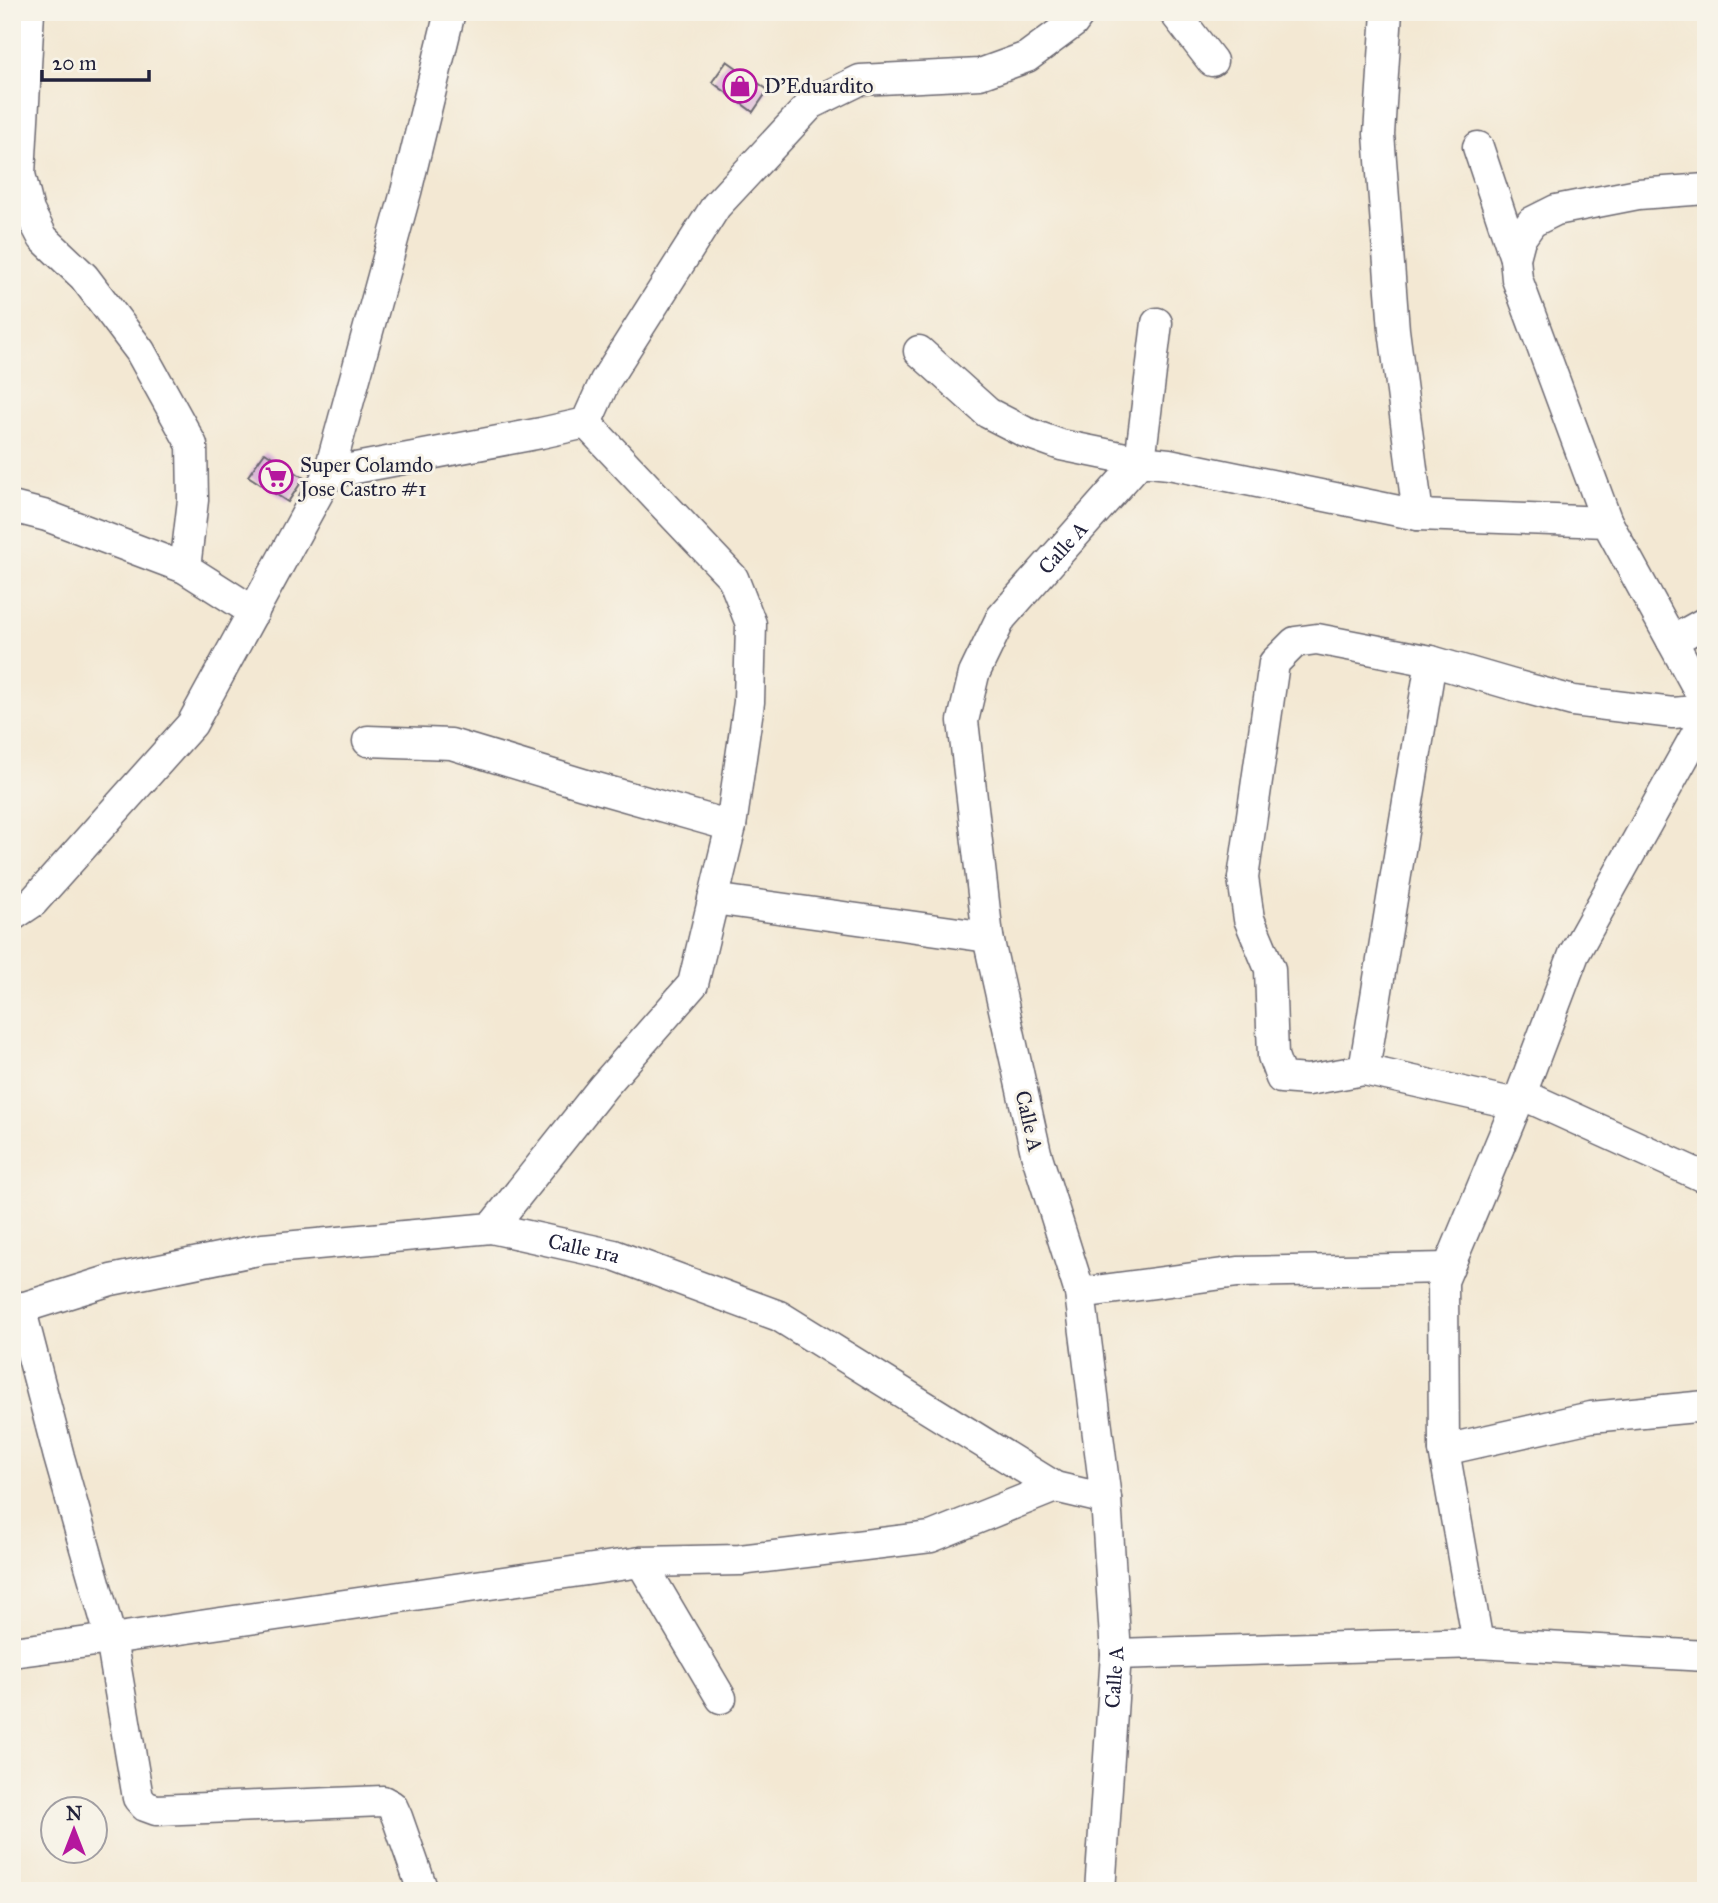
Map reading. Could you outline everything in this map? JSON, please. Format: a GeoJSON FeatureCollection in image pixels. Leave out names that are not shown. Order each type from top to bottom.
{"type":"FeatureCollection","features":[{"type":"Feature","properties":{"kind":"street"},"geometry":{"type":"LineString","coordinates":[[29,12],[20,174],[29,211],[43,238],[84,277],[140,351],[192,444],[193,500],[185,568]]}},
{"type":"Feature","properties":{"kind":"street"},"geometry":{"type":"LineString","coordinates":[[12,916],[33,902],[192,724],[329,473],[406,192],[450,12]]}},
{"type":"Feature","properties":{"kind":"street"},"geometry":{"type":"LineString","coordinates":[[586,423],[605,381],[716,206],[811,104],[860,80],[980,74],[1027,57],[1073,23],[1081,12]]}},
{"type":"Feature","properties":{"kind":"street"},"geometry":{"type":"LineString","coordinates":[[1174,12],[1212,61]]}},
{"type":"Feature","properties":{"kind":"street"},"geometry":{"type":"LineString","coordinates":[[1387,12],[1379,134],[1394,330],[1418,515]]}},
{"type":"Feature","properties":{"kind":"street"},"geometry":{"type":"LineString","coordinates":[[1478,147],[1515,258],[1517,279],[1607,522],[1706,703]]}},
{"type":"Feature","properties":{"kind":"street"},"geometry":{"type":"LineString","coordinates":[[1515,258],[1520,239],[1532,222],[1556,210],[1638,194],[1706,189]]}},
{"type":"Feature","properties":{"kind":"street"},"geometry":{"type":"LineString","coordinates":[[1140,461],[1157,323]]}},
{"type":"Feature","properties":{"kind":"street"},"geometry":{"type":"LineString","coordinates":[[919,351],[988,413],[1025,432],[1060,445],[1140,461],[1194,468],[1418,515],[1607,522]]}},
{"type":"Feature","properties":{"kind":"street"},"geometry":{"type":"LineString","coordinates":[[329,473],[586,423]]}},
{"type":"Feature","properties":{"kind":"street"},"geometry":{"type":"LineString","coordinates":[[491,1228],[603,1087],[693,984],[731,825],[749,702],[751,624],[733,578],[586,423]]}},
{"type":"Feature","properties":{"kind":"street","name":"Calle A"},"geometry":{"type":"LineString","coordinates":[[1100,1891],[1116,1654],[1105,1499],[1080,1293],[1036,1153],[988,937],[963,721],[974,674],[1001,618],[1140,461]]}},
{"type":"Feature","properties":{"kind":"street"},"geometry":{"type":"LineString","coordinates":[[12,507],[47,516],[185,568],[254,612]]}},
{"type":"Feature","properties":{"kind":"street"},"geometry":{"type":"LineString","coordinates":[[1672,641],[1706,622]]}},
{"type":"Feature","properties":{"kind":"street"},"geometry":{"type":"LineString","coordinates":[[1706,710],[1672,713],[1573,701],[1431,661],[1317,639],[1296,642],[1273,663],[1243,878],[1249,919],[1270,969],[1273,1056],[1281,1077],[1308,1080],[1364,1070],[1519,1099],[1706,1178]]}},
{"type":"Feature","properties":{"kind":"street"},"geometry":{"type":"LineString","coordinates":[[1364,1070],[1431,661]]}},
{"type":"Feature","properties":{"kind":"street"},"geometry":{"type":"LineString","coordinates":[[1478,1643],[1444,1450],[1443,1281],[1519,1099],[1574,954],[1706,717]]}},
{"type":"Feature","properties":{"kind":"street"},"geometry":{"type":"LineString","coordinates":[[368,741],[451,744],[731,825]]}},
{"type":"Feature","properties":{"kind":"street"},"geometry":{"type":"LineString","coordinates":[[713,899],[988,937]]}},
{"type":"Feature","properties":{"kind":"street","name":"Calle 1ra"},"geometry":{"type":"LineString","coordinates":[[16,1309],[111,1280],[263,1249],[491,1228],[614,1255],[779,1316],[1055,1487],[1105,1499]]}},
{"type":"Feature","properties":{"kind":"street"},"geometry":{"type":"LineString","coordinates":[[1080,1293],[1238,1272],[1448,1268]]}},
{"type":"Feature","properties":{"kind":"street"},"geometry":{"type":"LineString","coordinates":[[16,1309],[111,1639],[138,1798],[145,1806],[156,1810],[383,1801],[392,1806],[397,1817],[423,1891]]}},
{"type":"Feature","properties":{"kind":"street"},"geometry":{"type":"LineString","coordinates":[[1444,1450],[1591,1417],[1706,1406]]}},
{"type":"Feature","properties":{"kind":"street"},"geometry":{"type":"LineString","coordinates":[[12,1652],[641,1562],[740,1560],[931,1537],[1055,1487]]}},
{"type":"Feature","properties":{"kind":"street"},"geometry":{"type":"LineString","coordinates":[[641,1562],[720,1698]]}},
{"type":"Feature","properties":{"kind":"street"},"geometry":{"type":"LineString","coordinates":[[1116,1654],[1478,1643],[1706,1656]]}},
{"type":"Feature","properties":{"kind":"building","name":"D'Eduardito"},"geometry":{"type":"Polygon","coordinates":[[[727,61],[768,90],[753,112],[712,82],[727,61]]]}},
{"type":"Feature","properties":{"kind":"building","name":"Super Colamdo Jose Castro #1"},"geometry":{"type":"Polygon","coordinates":[[[265,452],[304,478],[288,502],[248,476],[265,452]]]}},
{"type":"Feature","properties":{"kind":"place","name":"D'Eduardito"},"geometry":{"type":"Point","coordinates":[740,86]}},
{"type":"Feature","properties":{"kind":"place","name":"Super Colamdo Jose Castro #1"},"geometry":{"type":"Point","coordinates":[276,477]}}]}
